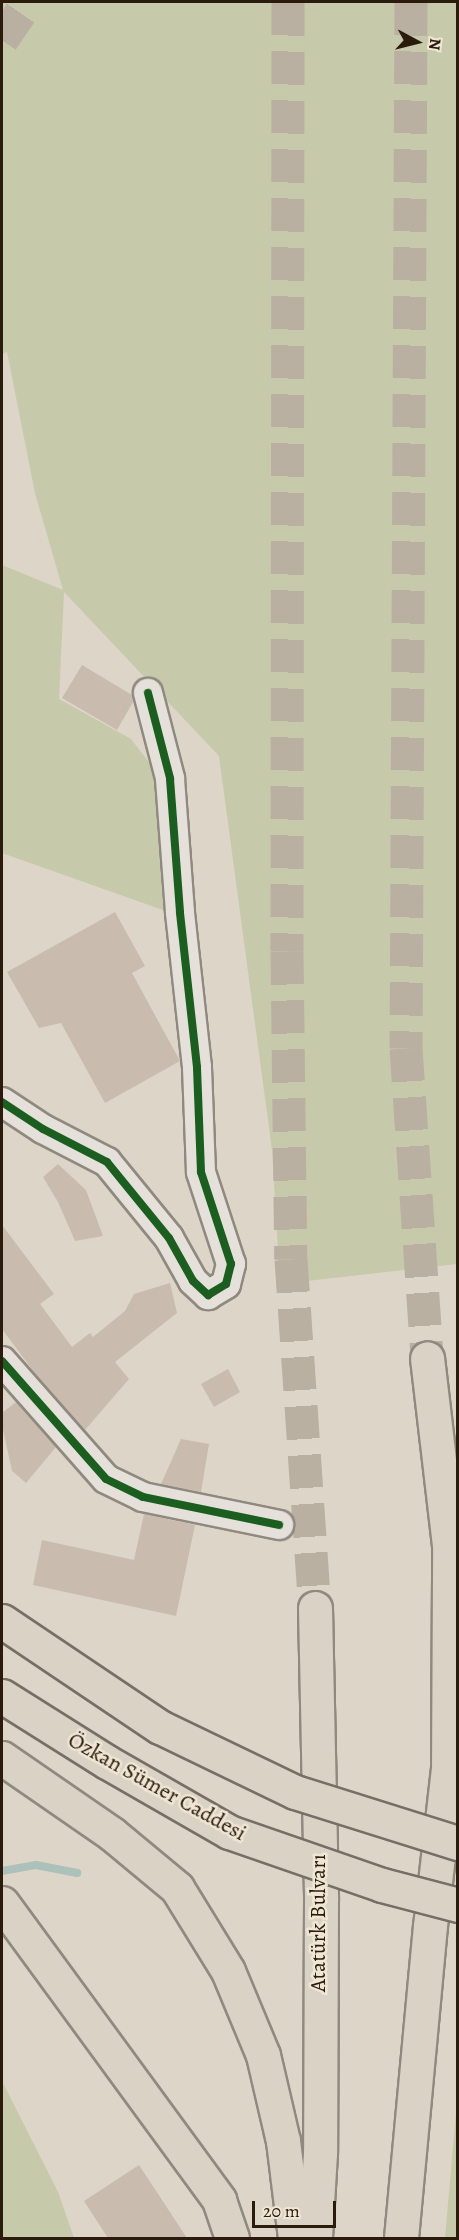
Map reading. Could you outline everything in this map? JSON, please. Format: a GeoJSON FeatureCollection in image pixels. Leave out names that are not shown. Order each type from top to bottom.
{"type":"FeatureCollection","features":[{"type":"Feature","properties":{"kind":"main road"},"geometry":{"type":"LineString","coordinates":[[401,2238],[430,1926],[448,1769],[449,1545],[427,1358]]}},
{"type":"Feature","properties":{"kind":"main road","name":"Atatürk Bulvarı"},"geometry":{"type":"LineString","coordinates":[[315,1608],[321,1900],[320,2153],[315,2238]]}},
{"type":"Feature","properties":{"kind":"main road"},"geometry":{"type":"LineString","coordinates":[[2,1621],[160,1727],[295,1791],[458,1843]]}},
{"type":"Feature","properties":{"kind":"main road","name":"Özkan Sümer Caddesi"},"geometry":{"type":"LineString","coordinates":[[2,1696],[107,1762],[229,1832],[382,1885],[458,1905]]}},
{"type":"Feature","properties":{"kind":"main road"},"geometry":{"type":"LineString","coordinates":[[448,1769],[458,1738]]}},
{"type":"Feature","properties":{"kind":"main road"},"geometry":{"type":"LineString","coordinates":[[2,1758],[112,1834],[177,1888],[228,1971],[263,2055],[284,2141],[295,2238]]}},
{"type":"Feature","properties":{"kind":"main road"},"geometry":{"type":"LineString","coordinates":[[2,1903],[219,2200],[232,2238]]}},
{"type":"Feature","properties":{"kind":"main road"},"geometry":{"type":"LineString","coordinates":[[406,2183],[422,2238]]}},
{"type":"Feature","properties":{"kind":"street"},"geometry":{"type":"LineString","coordinates":[[2,1102],[43,1129],[107,1162],[169,1239],[193,1281],[208,1295],[226,1284],[231,1264],[201,1172],[197,1067],[180,912],[170,778],[148,693]]}},
{"type":"Feature","properties":{"kind":"street"},"geometry":{"type":"LineString","coordinates":[[2,1361],[106,1479],[143,1497],[279,1526]]}},
{"type":"Feature","properties":{"kind":"green space"},"geometry":{"type":"Polygon","coordinates":[[[2,2],[457,2],[457,1264],[280,1284],[272,1150],[219,756],[64,592],[59,699],[131,739],[161,778],[177,915],[2,853],[2,565],[63,590],[35,493],[7,352],[2,354],[2,2]]]}},
{"type":"Feature","properties":{"kind":"green space"},"geometry":{"type":"Polygon","coordinates":[[[2,2081],[58,2192],[74,2238],[2,2238],[2,2081]]]}},
{"type":"Feature","properties":{"kind":"green space"},"geometry":{"type":"Polygon","coordinates":[[[457,2102],[457,2238],[445,2238],[457,2102]]]}},
{"type":"Feature","properties":{"kind":"building"},"geometry":{"type":"Polygon","coordinates":[[[82,665],[132,695],[133,702],[117,730],[62,698],[82,665]]]}},
{"type":"Feature","properties":{"kind":"building"},"geometry":{"type":"Polygon","coordinates":[[[115,912],[145,966],[132,973],[180,1061],[105,1103],[61,1023],[39,1028],[7,972],[115,912]]]}},
{"type":"Feature","properties":{"kind":"building"},"geometry":{"type":"Polygon","coordinates":[[[58,1164],[86,1190],[103,1236],[75,1241],[58,1202],[43,1177],[58,1164]]]}},
{"type":"Feature","properties":{"kind":"building"},"geometry":{"type":"Polygon","coordinates":[[[2,1225],[54,1294],[40,1304],[72,1347],[90,1333],[93,1337],[125,1311],[134,1294],[170,1283],[177,1313],[115,1362],[129,1379],[85,1430],[34,1372],[2,1329],[2,1225]]]}},
{"type":"Feature","properties":{"kind":"building"},"geometry":{"type":"Polygon","coordinates":[[[228,1369],[240,1392],[214,1407],[201,1384],[228,1369]]]}},
{"type":"Feature","properties":{"kind":"building"},"geometry":{"type":"Polygon","coordinates":[[[16,1402],[56,1447],[26,1483],[12,1471],[2,1425],[2,1413],[16,1402]]]}},
{"type":"Feature","properties":{"kind":"building"},"geometry":{"type":"Polygon","coordinates":[[[181,1439],[209,1444],[201,1492],[161,1484],[181,1439]]]}},
{"type":"Feature","properties":{"kind":"building"},"geometry":{"type":"Polygon","coordinates":[[[144,1514],[195,1525],[176,1616],[33,1585],[42,1540],[134,1560],[144,1514]]]}},
{"type":"Feature","properties":{"kind":"building"},"geometry":{"type":"Polygon","coordinates":[[[139,2165],[187,2238],[108,2238],[84,2201],[139,2165]]]}},
{"type":"Feature","properties":{"kind":"waterway"},"geometry":{"type":"LineString","coordinates":[[2,1871],[36,1865],[77,1873]]}},
{"type":"Feature","properties":{"kind":"tunnel"},"geometry":{"type":"LineString","coordinates":[[2,40],[28,2]]}},
{"type":"Feature","properties":{"kind":"tunnel"},"geometry":{"type":"LineString","coordinates":[[288,2],[287,951],[291,1259],[315,1608]]}},
{"type":"Feature","properties":{"kind":"tunnel"},"geometry":{"type":"LineString","coordinates":[[411,2],[406,1048],[427,1358]]}},
{"type":"Feature","properties":{"kind":"cycle path"},"geometry":{"type":"LineString","coordinates":[[2,1102],[43,1129],[107,1162],[169,1238],[193,1281],[208,1295],[226,1284],[231,1264],[201,1172],[197,1067],[180,912],[170,778],[148,693]]}},
{"type":"Feature","properties":{"kind":"cycle path"},"geometry":{"type":"LineString","coordinates":[[2,1361],[106,1479],[143,1497],[279,1525]]}}]}
